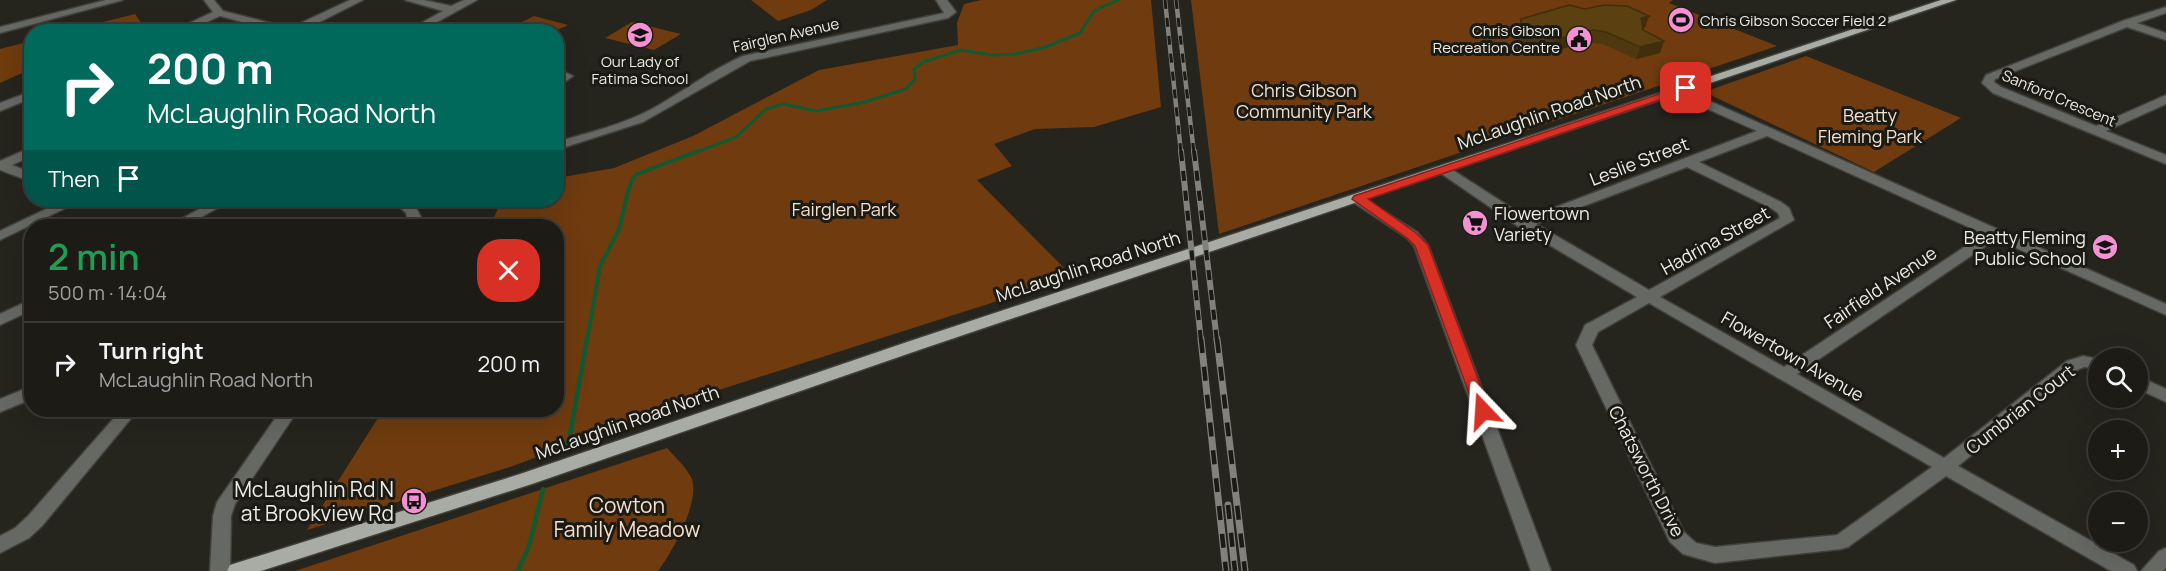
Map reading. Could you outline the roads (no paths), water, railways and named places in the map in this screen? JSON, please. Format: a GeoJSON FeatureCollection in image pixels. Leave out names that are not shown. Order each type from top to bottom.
{"type":"FeatureCollection","features":[{"type":"Feature","properties":{"kind":"main road","name":"McLaughlin Road North"},"geometry":{"type":"LineString","coordinates":[[237,571],[526,479],[913,346],[1951,0]]}},
{"type":"Feature","properties":{"kind":"street"},"geometry":{"type":"LineString","coordinates":[[0,30],[117,0]]}},
{"type":"Feature","properties":{"kind":"street"},"geometry":{"type":"LineString","coordinates":[[209,0],[219,13]]}},
{"type":"Feature","properties":{"kind":"street"},"geometry":{"type":"LineString","coordinates":[[305,24],[358,0]]}},
{"type":"Feature","properties":{"kind":"street"},"geometry":{"type":"LineString","coordinates":[[410,0],[453,10]]}},
{"type":"Feature","properties":{"kind":"street"},"geometry":{"type":"LineString","coordinates":[[426,24],[472,0]]}},
{"type":"Feature","properties":{"kind":"street","name":"Fairglen Avenue"},"geometry":{"type":"LineString","coordinates":[[564,143],[645,117],[666,106],[725,67],[747,58],[948,15],[951,12],[941,0]]}},
{"type":"Feature","properties":{"kind":"street","name":"Sanford Crescent"},"geometry":{"type":"LineString","coordinates":[[2166,10],[1990,77],[1988,83],[1996,90],[2098,130],[2166,160]]}},
{"type":"Feature","properties":{"kind":"street"},"geometry":{"type":"LineString","coordinates":[[194,24],[219,13],[262,24]]}},
{"type":"Feature","properties":{"kind":"street"},"geometry":{"type":"LineString","coordinates":[[2127,23],[2166,37]]}},
{"type":"Feature","properties":{"kind":"street"},"geometry":{"type":"LineString","coordinates":[[1678,91],[2166,310]]}},
{"type":"Feature","properties":{"kind":"street"},"geometry":{"type":"LineString","coordinates":[[0,107],[24,97]]}},
{"type":"Feature","properties":{"kind":"street"},"geometry":{"type":"LineString","coordinates":[[2098,130],[2166,99]]}},
{"type":"Feature","properties":{"kind":"street","name":"Leslie Street"},"geometry":{"type":"LineString","coordinates":[[1524,224],[1766,132]]}},
{"type":"Feature","properties":{"kind":"street"},"geometry":{"type":"LineString","coordinates":[[1,166],[24,155]]}},
{"type":"Feature","properties":{"kind":"street","name":"Hadrina Street"},"geometry":{"type":"LineString","coordinates":[[1650,296],[1787,220],[1784,211],[1776,205],[1688,162]]}},
{"type":"Feature","properties":{"kind":"street"},"geometry":{"type":"LineString","coordinates":[[1,166],[24,175]]}},
{"type":"Feature","properties":{"kind":"street","name":"Flowertown Avenue"},"geometry":{"type":"LineString","coordinates":[[1443,170],[1524,224],[2127,571]]}},
{"type":"Feature","properties":{"kind":"street"},"geometry":{"type":"LineString","coordinates":[[1358,199],[1412,236],[1421,245],[1541,571]]}},
{"type":"Feature","properties":{"kind":"street"},"geometry":{"type":"LineString","coordinates":[[35,219],[60,207]]}},
{"type":"Feature","properties":{"kind":"street"},"geometry":{"type":"LineString","coordinates":[[188,219],[212,207]]}},
{"type":"Feature","properties":{"kind":"street"},"geometry":{"type":"LineString","coordinates":[[0,236],[24,224]]}},
{"type":"Feature","properties":{"kind":"street","name":"Fairfield Avenue"},"geometry":{"type":"LineString","coordinates":[[1786,374],[1995,233]]}},
{"type":"Feature","properties":{"kind":"street","name":"Chatsworth Drive"},"geometry":{"type":"LineString","coordinates":[[1650,296],[1591,329],[1584,345],[1677,537],[1689,549],[1715,555],[1840,542],[1945,467]]}},
{"type":"Feature","properties":{"kind":"street"},"geometry":{"type":"LineString","coordinates":[[0,320],[24,308]]}},
{"type":"Feature","properties":{"kind":"street","name":"Cumbrian Court"},"geometry":{"type":"LineString","coordinates":[[1945,467],[2073,365],[2088,362]]}},
{"type":"Feature","properties":{"kind":"street"},"geometry":{"type":"LineString","coordinates":[[2148,387],[2166,396]]}},
{"type":"Feature","properties":{"kind":"street"},"geometry":{"type":"LineString","coordinates":[[0,406],[24,396]]}},
{"type":"Feature","properties":{"kind":"street"},"geometry":{"type":"LineString","coordinates":[[0,545],[22,533],[35,521],[124,417]]}},
{"type":"Feature","properties":{"kind":"street"},"geometry":{"type":"LineString","coordinates":[[220,571],[222,516],[226,502],[285,417]]}},
{"type":"Feature","properties":{"kind":"street"},"geometry":{"type":"LineString","coordinates":[[2151,571],[2166,556]]}},
{"type":"Feature","properties":{"kind":"waterway"},"geometry":{"type":"LineString","coordinates":[[694,153],[736,137],[766,109],[783,104],[816,111],[865,102],[906,89],[915,79],[914,69],[923,62],[961,50],[991,55],[1016,54],[1046,47],[1080,33],[1094,11],[1118,0]]}},
{"type":"Feature","properties":{"kind":"waterway"},"geometry":{"type":"LineString","coordinates":[[587,341],[600,266],[619,229],[629,188],[635,175],[698,151]]}},
{"type":"Feature","properties":{"kind":"waterway"},"geometry":{"type":"LineString","coordinates":[[562,452],[569,440],[587,339]]}},
{"type":"Feature","properties":{"kind":"waterway"},"geometry":{"type":"LineString","coordinates":[[518,571],[529,546],[543,489]]}},
{"type":"Feature","properties":{"kind":"railway"},"geometry":{"type":"LineString","coordinates":[[1165,0],[1181,153]]}},
{"type":"Feature","properties":{"kind":"railway"},"geometry":{"type":"LineString","coordinates":[[1176,0],[1194,153]]}},
{"type":"Feature","properties":{"kind":"railway"},"geometry":{"type":"LineString","coordinates":[[1181,151],[1201,341]]}},
{"type":"Feature","properties":{"kind":"railway"},"geometry":{"type":"LineString","coordinates":[[1194,151],[1217,341]]}},
{"type":"Feature","properties":{"kind":"railway"},"geometry":{"type":"LineString","coordinates":[[1201,339],[1226,571]]}},
{"type":"Feature","properties":{"kind":"railway"},"geometry":{"type":"LineString","coordinates":[[1217,339],[1245,571]]}},
{"type":"Feature","properties":{"kind":"railway"},"geometry":{"type":"LineString","coordinates":[[1228,505],[1235,571]]}},
{"type":"Feature","properties":{"kind":"place","name":"Chris Gibson Soccer Field 2"},"geometry":{"type":"Point","coordinates":[1681,20]}},
{"type":"Feature","properties":{"kind":"place","name":"Our Lady of Fatima School"},"geometry":{"type":"Point","coordinates":[640,35]}},
{"type":"Feature","properties":{"kind":"place","name":"Chris Gibson Recreation Centre"},"geometry":{"type":"Point","coordinates":[1579,39]}},
{"type":"Feature","properties":{"kind":"place","name":"Flowertown Variety"},"geometry":{"type":"Point","coordinates":[1475,223]}},
{"type":"Feature","properties":{"kind":"place","name":"Beatty Fleming Public School"},"geometry":{"type":"Point","coordinates":[2105,247]}},
{"type":"Feature","properties":{"kind":"place","name":"McLaughlin Rd N at Brookview Rd"},"geometry":{"type":"Point","coordinates":[414,501]}},
{"type":"Feature","properties":{"kind":"park label","name":"Chris Gibson Community Park"},"geometry":{"type":"Point","coordinates":[1304,100]}},
{"type":"Feature","properties":{"kind":"park label","name":"Beatty Fleming Park"},"geometry":{"type":"Point","coordinates":[1870,125]}},
{"type":"Feature","properties":{"kind":"park label","name":"Fairglen Park"},"geometry":{"type":"Point","coordinates":[844,209]}},
{"type":"Feature","properties":{"kind":"park label","name":"Cowton Family Meadow"},"geometry":{"type":"Point","coordinates":[627,517]}}]}
